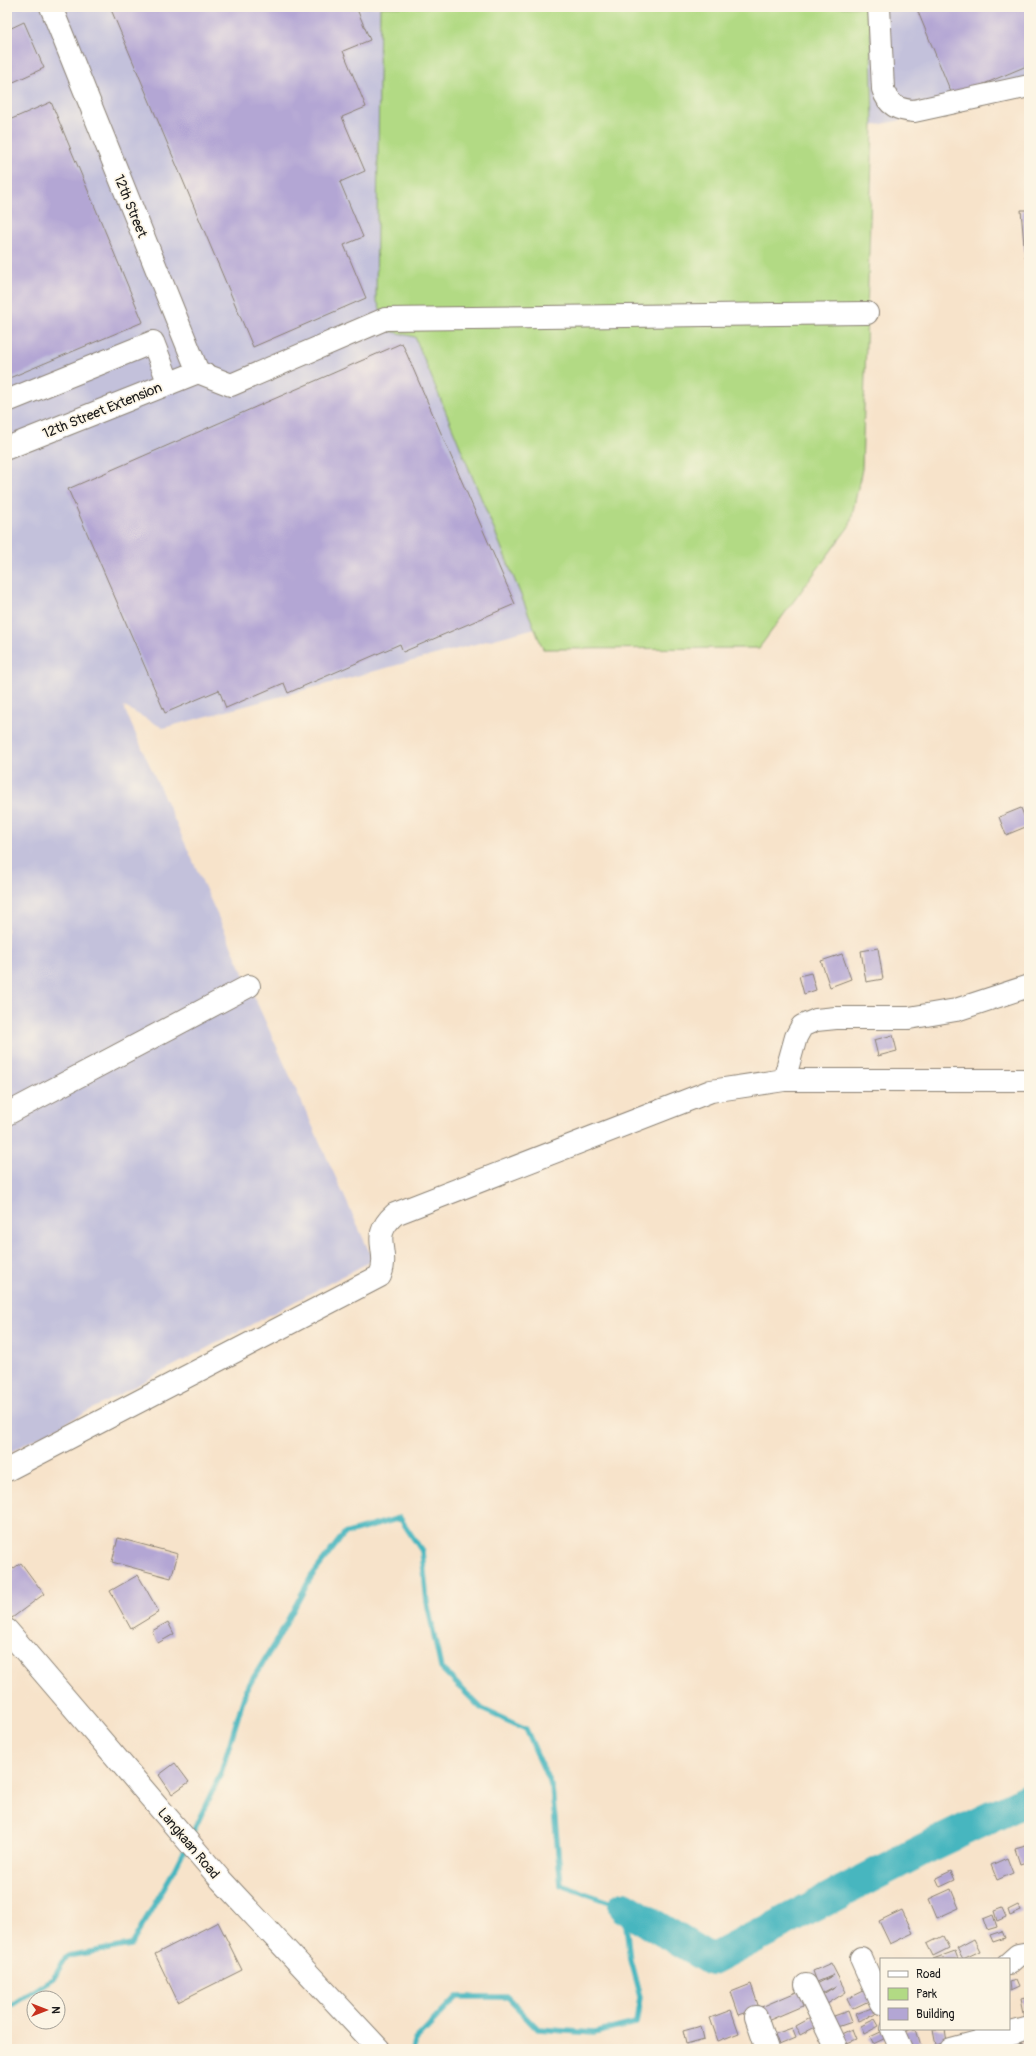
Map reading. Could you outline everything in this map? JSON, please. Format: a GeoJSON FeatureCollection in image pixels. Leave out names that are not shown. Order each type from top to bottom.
{"type":"FeatureCollection","features":[{"type":"Feature","properties":{"kind":"street","name":"12th Street"},"geometry":{"type":"LineString","coordinates":[[51,7],[198,372]]}},
{"type":"Feature","properties":{"kind":"street"},"geometry":{"type":"LineString","coordinates":[[879,7],[883,89],[888,100],[900,110],[914,111],[1029,86]]}},
{"type":"Feature","properties":{"kind":"street"},"geometry":{"type":"LineString","coordinates":[[198,372],[231,385],[385,318],[867,313]]}},
{"type":"Feature","properties":{"kind":"street"},"geometry":{"type":"LineString","coordinates":[[7,401],[153,342],[169,384]]}},
{"type":"Feature","properties":{"kind":"street","name":"12th Street Extension"},"geometry":{"type":"LineString","coordinates":[[7,448],[198,372]]}},
{"type":"Feature","properties":{"kind":"street"},"geometry":{"type":"LineString","coordinates":[[7,1114],[249,986]]}},
{"type":"Feature","properties":{"kind":"street"},"geometry":{"type":"LineString","coordinates":[[784,1080],[796,1037],[802,1026],[816,1020],[836,1018],[909,1018],[956,1010],[1029,986]]}},
{"type":"Feature","properties":{"kind":"street"},"geometry":{"type":"LineString","coordinates":[[7,1470],[380,1276],[384,1266],[380,1238],[384,1223],[394,1214],[711,1091],[784,1080],[1029,1080]]}},
{"type":"Feature","properties":{"kind":"street","name":"Langkaan Road"},"geometry":{"type":"LineString","coordinates":[[7,1630],[221,1880],[379,2049]]}},
{"type":"Feature","properties":{"kind":"street"},"geometry":{"type":"LineString","coordinates":[[1010,1962],[1018,1955],[1029,1953]]}},
{"type":"Feature","properties":{"kind":"street"},"geometry":{"type":"LineString","coordinates":[[861,1958],[880,2001]]}},
{"type":"Feature","properties":{"kind":"street"},"geometry":{"type":"LineString","coordinates":[[806,1985],[837,2049]]}},
{"type":"Feature","properties":{"kind":"street"},"geometry":{"type":"LineString","coordinates":[[756,2017],[766,2049]]}},
{"type":"Feature","properties":{"kind":"street"},"geometry":{"type":"LineString","coordinates":[[951,2049],[1029,2028]]}},
{"type":"Feature","properties":{"kind":"street"},"geometry":{"type":"LineString","coordinates":[[892,2030],[901,2049]]}},
{"type":"Feature","properties":{"kind":"shaded area"},"geometry":{"type":"Polygon","coordinates":[[[7,7],[1029,7],[1029,93],[873,126],[862,469],[850,525],[759,648],[543,649],[535,628],[163,728],[123,706],[373,1260],[7,1454],[7,7]]]}},
{"type":"Feature","properties":{"kind":"green space"},"geometry":{"type":"Polygon","coordinates":[[[380,7],[870,7],[873,126],[862,469],[850,525],[759,648],[543,649],[415,337],[390,331],[376,299],[380,7]]]}},
{"type":"Feature","properties":{"kind":"building"},"geometry":{"type":"Polygon","coordinates":[[[110,7],[356,7],[370,40],[343,51],[366,107],[342,117],[365,171],[340,182],[363,237],[344,245],[366,298],[253,347],[110,7]]]}},
{"type":"Feature","properties":{"kind":"building"},"geometry":{"type":"Polygon","coordinates":[[[916,7],[1029,7],[1029,65],[953,97],[916,7]]]}},
{"type":"Feature","properties":{"kind":"building"},"geometry":{"type":"Polygon","coordinates":[[[24,22],[44,68],[7,85],[7,30],[24,22]]]}},
{"type":"Feature","properties":{"kind":"building"},"geometry":{"type":"Polygon","coordinates":[[[51,102],[143,322],[7,379],[7,121],[51,102]]]}},
{"type":"Feature","properties":{"kind":"building"},"geometry":{"type":"Polygon","coordinates":[[[1021,210],[1029,210],[1029,256],[1025,257],[1021,210]]]}},
{"type":"Feature","properties":{"kind":"building"},"geometry":{"type":"Polygon","coordinates":[[[402,343],[515,604],[403,652],[400,644],[288,693],[284,683],[226,708],[219,690],[165,713],[68,489],[402,343]]]}},
{"type":"Feature","properties":{"kind":"building"},"geometry":{"type":"Polygon","coordinates":[[[1021,808],[1028,826],[1006,835],[999,817],[1021,808]]]}},
{"type":"Feature","properties":{"kind":"building"},"geometry":{"type":"Polygon","coordinates":[[[878,948],[883,979],[866,982],[861,951],[878,948]]]}},
{"type":"Feature","properties":{"kind":"building"},"geometry":{"type":"Polygon","coordinates":[[[842,954],[851,979],[830,987],[821,961],[842,954]]]}},
{"type":"Feature","properties":{"kind":"building"},"geometry":{"type":"Polygon","coordinates":[[[811,973],[816,990],[804,994],[799,976],[811,973]]]}},
{"type":"Feature","properties":{"kind":"building"},"geometry":{"type":"Polygon","coordinates":[[[893,1035],[897,1051],[878,1056],[874,1040],[893,1035]]]}},
{"type":"Feature","properties":{"kind":"building"},"geometry":{"type":"Polygon","coordinates":[[[118,1538],[178,1554],[171,1578],[112,1562],[118,1538]]]}},
{"type":"Feature","properties":{"kind":"building"},"geometry":{"type":"Polygon","coordinates":[[[21,1563],[44,1594],[12,1618],[7,1612],[7,1573],[21,1563]]]}},
{"type":"Feature","properties":{"kind":"building"},"geometry":{"type":"Polygon","coordinates":[[[138,1575],[159,1612],[131,1629],[110,1591],[138,1575]]]}},
{"type":"Feature","properties":{"kind":"building"},"geometry":{"type":"Polygon","coordinates":[[[168,1622],[174,1634],[158,1643],[152,1631],[168,1622]]]}},
{"type":"Feature","properties":{"kind":"building"},"geometry":{"type":"Polygon","coordinates":[[[175,1763],[189,1782],[172,1794],[159,1775],[175,1763]]]}},
{"type":"Feature","properties":{"kind":"building"},"geometry":{"type":"Polygon","coordinates":[[[1029,1845],[1029,1861],[1020,1864],[1015,1849],[1029,1845]]]}},
{"type":"Feature","properties":{"kind":"building"},"geometry":{"type":"Polygon","coordinates":[[[1007,1858],[1013,1873],[997,1880],[991,1865],[1007,1858]]]}},
{"type":"Feature","properties":{"kind":"building"},"geometry":{"type":"Polygon","coordinates":[[[951,1871],[955,1880],[940,1887],[936,1878],[951,1871]]]}},
{"type":"Feature","properties":{"kind":"building"},"geometry":{"type":"Polygon","coordinates":[[[951,1889],[959,1908],[937,1918],[929,1899],[951,1889]]]}},
{"type":"Feature","properties":{"kind":"building"},"geometry":{"type":"Polygon","coordinates":[[[1018,1905],[1021,1911],[1010,1916],[1008,1910],[1018,1905]]]}},
{"type":"Feature","properties":{"kind":"building"},"geometry":{"type":"Polygon","coordinates":[[[1002,1908],[1006,1917],[997,1921],[994,1911],[1002,1908]]]}},
{"type":"Feature","properties":{"kind":"building"},"geometry":{"type":"Polygon","coordinates":[[[902,1910],[913,1933],[890,1944],[879,1921],[902,1910]]]}},
{"type":"Feature","properties":{"kind":"building"},"geometry":{"type":"Polygon","coordinates":[[[993,1915],[997,1927],[987,1930],[983,1919],[993,1915]]]}},
{"type":"Feature","properties":{"kind":"building"},"geometry":{"type":"Polygon","coordinates":[[[218,1922],[242,1970],[178,2002],[155,1954],[218,1922]]]}},
{"type":"Feature","properties":{"kind":"building"},"geometry":{"type":"Polygon","coordinates":[[[1002,1931],[1005,1938],[993,1942],[990,1935],[1002,1931]]]}},
{"type":"Feature","properties":{"kind":"building"},"geometry":{"type":"Polygon","coordinates":[[[943,1936],[949,1948],[933,1956],[927,1944],[943,1936]]]}},
{"type":"Feature","properties":{"kind":"building"},"geometry":{"type":"Polygon","coordinates":[[[974,1939],[980,1951],[962,1958],[957,1948],[974,1939]]]}},
{"type":"Feature","properties":{"kind":"building"},"geometry":{"type":"Polygon","coordinates":[[[955,1951],[958,1958],[936,1958],[955,1951]]]}},
{"type":"Feature","properties":{"kind":"building"},"geometry":{"type":"Polygon","coordinates":[[[831,1963],[846,1992],[821,2008],[815,1999],[836,1986],[820,1994],[815,1985],[834,1975],[817,1982],[813,1971],[831,1963]]]}},
{"type":"Feature","properties":{"kind":"building"},"geometry":{"type":"Polygon","coordinates":[[[1016,1980],[1019,1987],[1010,1991],[1010,1982],[1016,1980]]]}},
{"type":"Feature","properties":{"kind":"building"},"geometry":{"type":"Polygon","coordinates":[[[751,1984],[759,2008],[739,2015],[731,1992],[751,1984]]]}},
{"type":"Feature","properties":{"kind":"building"},"geometry":{"type":"Polygon","coordinates":[[[868,1989],[873,1999],[852,2009],[847,1999],[868,1989]]]}},
{"type":"Feature","properties":{"kind":"building"},"geometry":{"type":"Polygon","coordinates":[[[801,1990],[807,2004],[765,2022],[759,2008],[801,1990]]]}},
{"type":"Feature","properties":{"kind":"building"},"geometry":{"type":"Polygon","coordinates":[[[1029,1997],[1029,2022],[1026,2023],[1021,1999],[1029,1997]]]}},
{"type":"Feature","properties":{"kind":"building"},"geometry":{"type":"Polygon","coordinates":[[[874,2007],[876,2014],[859,2021],[856,2014],[874,2007]]]}},
{"type":"Feature","properties":{"kind":"building"},"geometry":{"type":"Polygon","coordinates":[[[731,2010],[739,2033],[718,2041],[710,2018],[731,2010]]]}},
{"type":"Feature","properties":{"kind":"building"},"geometry":{"type":"Polygon","coordinates":[[[848,2011],[852,2022],[837,2027],[834,2016],[848,2011]]]}},
{"type":"Feature","properties":{"kind":"building"},"geometry":{"type":"Polygon","coordinates":[[[814,2016],[819,2025],[800,2035],[796,2026],[814,2016]]]}},
{"type":"Feature","properties":{"kind":"building"},"geometry":{"type":"Polygon","coordinates":[[[875,2019],[879,2026],[864,2034],[861,2026],[875,2019]]]}},
{"type":"Feature","properties":{"kind":"building"},"geometry":{"type":"Polygon","coordinates":[[[701,2026],[704,2039],[686,2044],[683,2031],[701,2026]]]}},
{"type":"Feature","properties":{"kind":"building"},"geometry":{"type":"Polygon","coordinates":[[[792,2028],[796,2038],[779,2045],[775,2034],[792,2028]]]}},
{"type":"Feature","properties":{"kind":"building"},"geometry":{"type":"Polygon","coordinates":[[[852,2029],[856,2039],[841,2045],[837,2036],[852,2029]]]}},
{"type":"Feature","properties":{"kind":"building"},"geometry":{"type":"Polygon","coordinates":[[[885,2030],[888,2037],[873,2044],[870,2037],[885,2030]]]}},
{"type":"Feature","properties":{"kind":"building"},"geometry":{"type":"Polygon","coordinates":[[[916,2030],[922,2049],[907,2049],[903,2032],[916,2030]]]}},
{"type":"Feature","properties":{"kind":"building"},"geometry":{"type":"Polygon","coordinates":[[[933,2030],[945,2030],[947,2042],[936,2045],[933,2030]]]}},
{"type":"Feature","properties":{"kind":"building"},"geometry":{"type":"Polygon","coordinates":[[[1021,2043],[1022,2049],[998,2049],[998,2048],[1021,2043]]]}},
{"type":"Feature","properties":{"kind":"waterway"},"geometry":{"type":"LineString","coordinates":[[191,1836],[221,1773],[246,1690],[278,1638],[311,1577],[344,1534],[400,1518],[422,1551],[427,1602],[441,1668],[482,1709],[526,1729],[552,1788],[561,1885],[624,1907],[630,1960],[640,1997],[636,2023],[594,2033],[538,2029],[507,1997],[457,1997],[416,2040],[412,2049]]}},
{"type":"Feature","properties":{"kind":"waterway"},"geometry":{"type":"LineString","coordinates":[[624,1907],[711,1960],[922,1850],[1029,1799]]}},
{"type":"Feature","properties":{"kind":"waterway"},"geometry":{"type":"LineString","coordinates":[[7,2008],[53,1978],[67,1956],[131,1945],[173,1872],[186,1846]]}}]}
